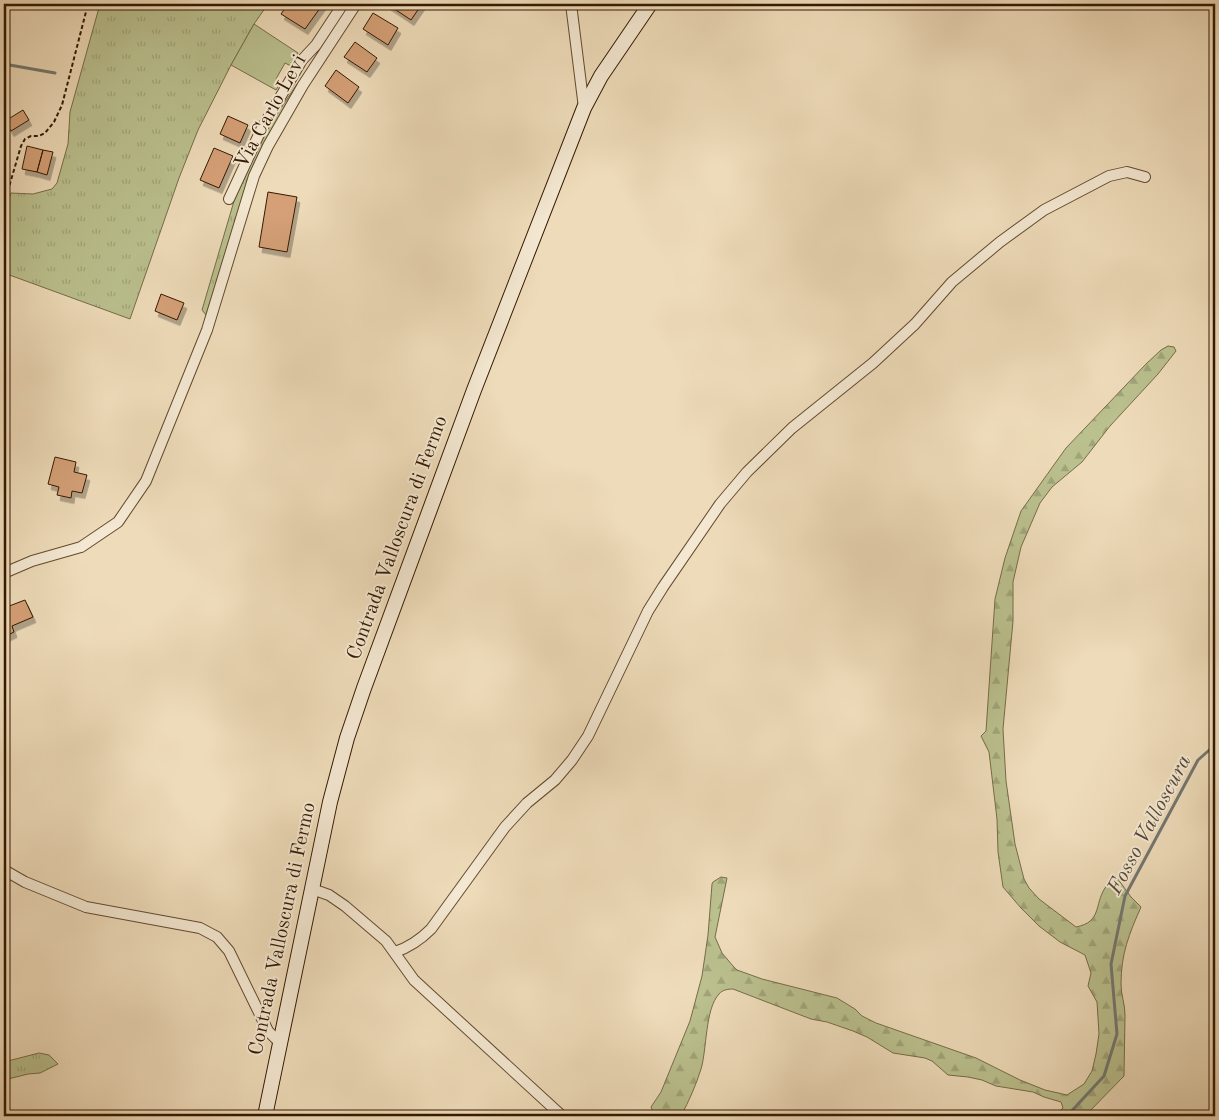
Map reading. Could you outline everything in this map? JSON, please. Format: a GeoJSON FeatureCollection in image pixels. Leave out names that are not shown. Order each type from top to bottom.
{"type":"FeatureCollection","features":[{"type":"Feature","properties":{"kind":"street","name":"Via Carlo Levi"},"geometry":{"type":"LineString","coordinates":[[229,199],[265,122],[302,60],[316,45],[343,4]]}},
{"type":"Feature","properties":{"kind":"street","name":"Via Carlo Levi"},"geometry":{"type":"LineString","coordinates":[[4,573],[32,561],[81,547],[118,522],[146,481],[207,330],[254,176],[268,146],[303,85],[356,4]]}},
{"type":"Feature","properties":{"kind":"street"},"geometry":{"type":"LineString","coordinates":[[571,4],[584,108]]}},
{"type":"Feature","properties":{"kind":"street","name":"Contrada Valloscura di Fermo"},"geometry":{"type":"LineString","coordinates":[[265,1116],[330,802],[347,738],[364,688],[474,390],[584,108],[607,68],[650,4]]}},
{"type":"Feature","properties":{"kind":"street"},"geometry":{"type":"LineString","coordinates":[[395,952],[413,944],[431,928],[506,827],[527,803],[554,780],[572,760],[588,736],[648,611],[720,504],[747,472],[792,428],[880,357],[915,324],[952,282],[1000,242],[1044,210],[1109,176],[1127,172],[1145,177]]}},
{"type":"Feature","properties":{"kind":"street"},"geometry":{"type":"LineString","coordinates":[[4,870],[25,882],[86,907],[200,928],[217,937],[229,951],[268,1032],[280,1042]]}},
{"type":"Feature","properties":{"kind":"street"},"geometry":{"type":"LineString","coordinates":[[312,889],[329,895],[345,906],[386,941],[414,980],[562,1116]]}},
{"type":"Feature","properties":{"kind":"path"},"geometry":{"type":"LineString","coordinates":[[4,204],[20,146],[25,139],[45,133],[54,122],[62,105],[88,4]]}},
{"type":"Feature","properties":{"kind":"green space"},"geometry":{"type":"Polygon","coordinates":[[[100,4],[268,4],[254,24],[231,65],[198,130],[179,178],[130,319],[4,273],[4,210],[11,193],[33,194],[52,189],[57,183],[68,144],[70,112],[100,4]]]}},
{"type":"Feature","properties":{"kind":"green space"},"geometry":{"type":"Polygon","coordinates":[[[254,24],[298,53],[291,66],[285,63],[276,79],[281,82],[276,90],[231,65],[254,24]]]}},
{"type":"Feature","properties":{"kind":"green space"},"geometry":{"type":"Polygon","coordinates":[[[297,84],[293,97],[251,175],[206,315],[202,310],[234,201],[265,132],[297,84]]]}},
{"type":"Feature","properties":{"kind":"green space"},"geometry":{"type":"Polygon","coordinates":[[[1168,346],[1174,347],[1176,351],[1158,374],[1110,426],[1082,462],[1052,487],[1040,503],[1021,547],[1013,582],[1013,621],[1003,729],[1006,781],[1015,844],[1024,879],[1029,888],[1039,899],[1076,927],[1084,925],[1094,917],[1106,886],[1115,875],[1141,907],[1126,944],[1122,963],[1121,988],[1125,1015],[1124,1076],[1085,1116],[1054,1116],[1063,1108],[1061,1102],[1033,1092],[996,1086],[968,1077],[948,1075],[932,1061],[925,1058],[893,1053],[853,1031],[827,1022],[811,1019],[731,989],[719,994],[714,1001],[709,1019],[701,1069],[681,1116],[655,1116],[651,1107],[661,1092],[690,1021],[702,976],[708,935],[712,884],[721,877],[727,878],[715,937],[722,953],[737,970],[762,979],[837,998],[855,1009],[862,1016],[876,1023],[976,1058],[1045,1090],[1067,1095],[1084,1084],[1092,1071],[1099,1034],[1097,1002],[1088,986],[1091,973],[1085,955],[1060,942],[1039,926],[1003,887],[989,752],[981,736],[986,731],[995,599],[1005,558],[1021,511],[1066,448],[1146,364],[1168,346]]]}},
{"type":"Feature","properties":{"kind":"green space"},"geometry":{"type":"Polygon","coordinates":[[[39,1053],[49,1055],[58,1064],[40,1073],[4,1080],[4,1062],[39,1053]]]}},
{"type":"Feature","properties":{"kind":"building"},"geometry":{"type":"Polygon","coordinates":[[[288,4],[323,4],[305,29],[281,14],[288,4]]]}},
{"type":"Feature","properties":{"kind":"building"},"geometry":{"type":"Polygon","coordinates":[[[387,4],[422,4],[411,20],[387,4]]]}},
{"type":"Feature","properties":{"kind":"building"},"geometry":{"type":"Polygon","coordinates":[[[373,13],[398,28],[388,45],[363,29],[373,13]]]}},
{"type":"Feature","properties":{"kind":"building"},"geometry":{"type":"Polygon","coordinates":[[[355,42],[377,58],[367,72],[344,57],[355,42]]]}},
{"type":"Feature","properties":{"kind":"building"},"geometry":{"type":"Polygon","coordinates":[[[336,70],[359,87],[348,103],[325,86],[336,70]]]}},
{"type":"Feature","properties":{"kind":"building"},"geometry":{"type":"Polygon","coordinates":[[[23,110],[29,120],[11,131],[5,121],[23,110]]]}},
{"type":"Feature","properties":{"kind":"building"},"geometry":{"type":"Polygon","coordinates":[[[228,116],[248,125],[240,143],[220,134],[228,116]]]}},
{"type":"Feature","properties":{"kind":"building"},"geometry":{"type":"Polygon","coordinates":[[[27,146],[43,150],[37,172],[22,169],[27,146]]]}},
{"type":"Feature","properties":{"kind":"building"},"geometry":{"type":"Polygon","coordinates":[[[214,148],[233,156],[219,188],[200,180],[214,148]]]}},
{"type":"Feature","properties":{"kind":"building"},"geometry":{"type":"Polygon","coordinates":[[[43,150],[53,152],[47,175],[37,172],[43,150]]]}},
{"type":"Feature","properties":{"kind":"building"},"geometry":{"type":"Polygon","coordinates":[[[268,192],[297,197],[287,252],[259,247],[268,192]]]}},
{"type":"Feature","properties":{"kind":"building"},"geometry":{"type":"Polygon","coordinates":[[[161,294],[184,303],[177,320],[155,311],[161,294]]]}},
{"type":"Feature","properties":{"kind":"building"},"geometry":{"type":"Polygon","coordinates":[[[55,457],[76,462],[74,472],[87,475],[82,493],[72,491],[71,498],[57,495],[59,487],[48,484],[55,457]]]}},
{"type":"Feature","properties":{"kind":"building"},"geometry":{"type":"Polygon","coordinates":[[[25,600],[33,617],[12,626],[14,632],[4,637],[4,617],[7,616],[4,608],[25,600]]]}},
{"type":"Feature","properties":{"kind":"waterway"},"geometry":{"type":"LineString","coordinates":[[4,64],[55,73]]}},
{"type":"Feature","properties":{"kind":"waterway","name":"Fosso Valloscura"},"geometry":{"type":"LineString","coordinates":[[1067,1116],[1104,1076],[1117,1034],[1111,964],[1125,896],[1198,760],[1215,745]]}}]}
